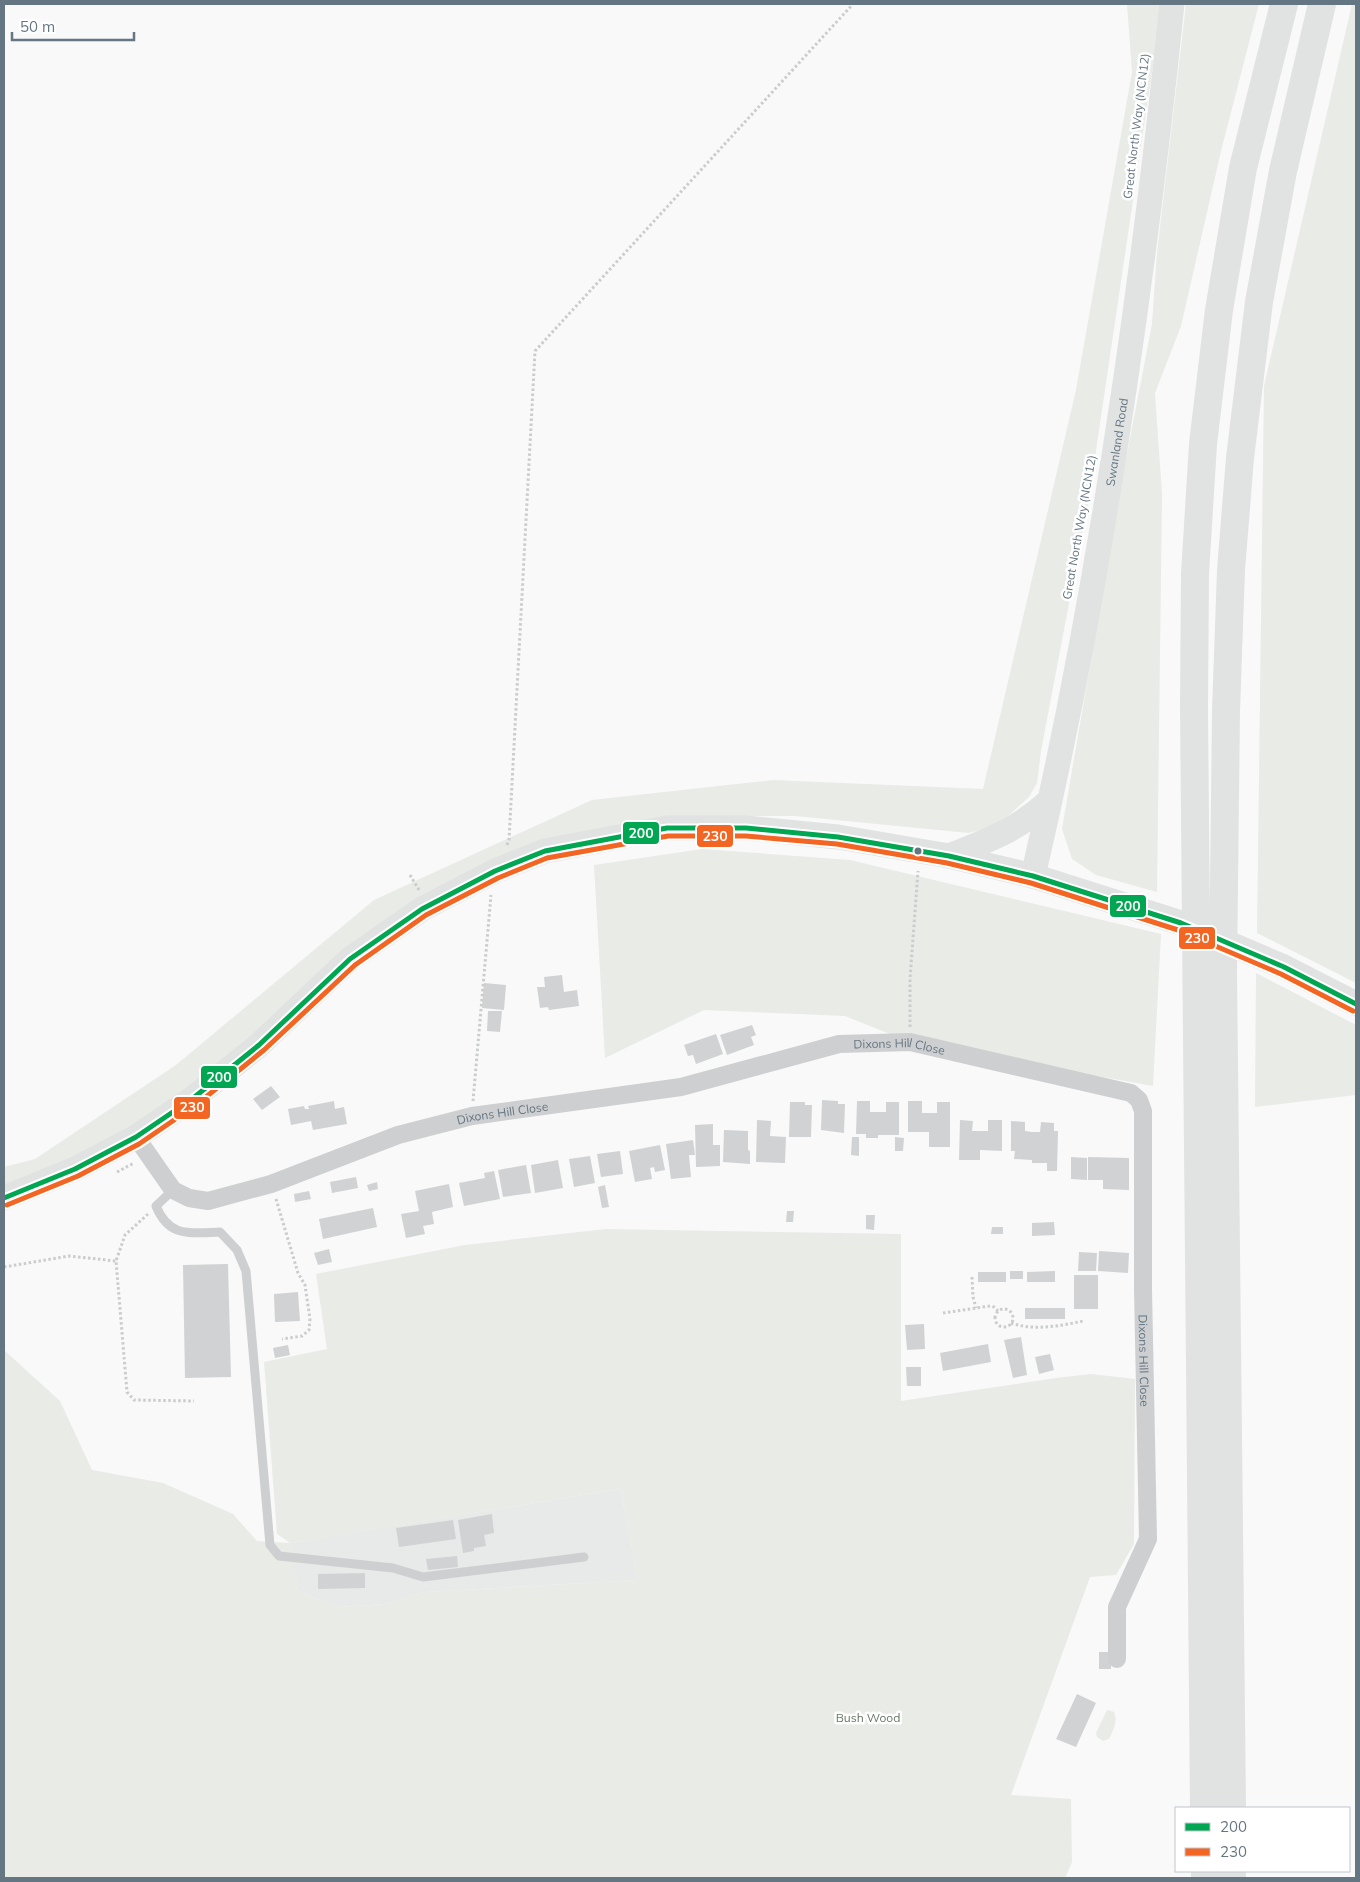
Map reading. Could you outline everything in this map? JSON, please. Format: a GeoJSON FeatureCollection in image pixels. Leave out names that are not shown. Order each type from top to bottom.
{"type":"FeatureCollection","features":[{"type":"Feature","properties":{"kind":"highway"},"geometry":{"type":"LineString","coordinates":[[1204,1807],[1194,747],[1195,574],[1203,444],[1219,310],[1243,168],[1284,4]]}},
{"type":"Feature","properties":{"kind":"highway"},"geometry":{"type":"LineString","coordinates":[[1232,1807],[1223,982],[1226,711],[1231,570],[1240,458],[1259,302],[1282,171],[1321,7]]}},
{"type":"Feature","properties":{"kind":"street","name":"Swanland Road"},"geometry":{"type":"LineString","coordinates":[[1033,876],[1071,695],[1098,549],[1129,361],[1156,153],[1172,4]]}},
{"type":"Feature","properties":{"kind":"street"},"geometry":{"type":"LineString","coordinates":[[949,856],[1007,832],[1030,818],[1049,801]]}},
{"type":"Feature","properties":{"kind":"street"},"geometry":{"type":"LineString","coordinates":[[4,1198],[75,1169],[143,1145],[192,1099],[259,1045],[350,959],[422,909],[494,871],[544,851],[667,828],[746,828],[838,837],[949,856],[1033,876],[1181,923],[1284,967],[1356,1004]]}},
{"type":"Feature","properties":{"kind":"street","name":"Dixons Hill Close"},"geometry":{"type":"LineString","coordinates":[[173,1190],[189,1198],[208,1201],[271,1184],[398,1135],[472,1116],[681,1087],[840,1044],[910,1042],[1131,1093],[1139,1100],[1143,1111],[1143,1289],[1148,1539],[1117,1607],[1117,1659]]}},
{"type":"Feature","properties":{"kind":"street"},"geometry":{"type":"LineString","coordinates":[[143,1145],[173,1190]]}},
{"type":"Feature","properties":{"kind":"lane"},"geometry":{"type":"LineString","coordinates":[[173,1190],[156,1206],[160,1218],[170,1228],[193,1233],[220,1232],[237,1250],[246,1272],[270,1546],[278,1556],[393,1568],[423,1578],[584,1557]]}},
{"type":"Feature","properties":{"kind":"path"},"geometry":{"type":"LineString","coordinates":[[472,1116],[492,884],[494,871],[509,840],[535,350],[852,4]]}},
{"type":"Feature","properties":{"kind":"path"},"geometry":{"type":"LineString","coordinates":[[910,1042],[910,980],[918,870]]}},
{"type":"Feature","properties":{"kind":"path"},"geometry":{"type":"LineString","coordinates":[[109,1175],[127,1168],[143,1145]]}},
{"type":"Feature","properties":{"kind":"path"},"geometry":{"type":"LineString","coordinates":[[271,1184],[298,1273],[305,1285],[310,1319],[309,1330],[302,1336],[282,1339]]}},
{"type":"Feature","properties":{"kind":"path"},"geometry":{"type":"LineString","coordinates":[[156,1206],[125,1235],[116,1261],[127,1392],[134,1400],[194,1401]]}},
{"type":"Feature","properties":{"kind":"path"},"geometry":{"type":"LineString","coordinates":[[4,1267],[69,1256],[116,1261]]}},
{"type":"Feature","properties":{"kind":"path"},"geometry":{"type":"LineString","coordinates":[[972,1277],[973,1297],[976,1308]]}},
{"type":"Feature","properties":{"kind":"path"},"geometry":{"type":"LineString","coordinates":[[944,1313],[990,1306],[998,1311]]}},
{"type":"Feature","properties":{"kind":"path"},"geometry":{"type":"LineString","coordinates":[[1012,1323],[1013,1317],[1011,1312],[1006,1309],[998,1311],[995,1316],[998,1324],[1003,1327],[1012,1323],[1023,1327],[1050,1327],[1083,1321]]}},
{"type":"Feature","properties":{"kind":"shaded area"},"geometry":{"type":"Polygon","coordinates":[[[620,1489],[638,1580],[425,1592],[384,1604],[338,1607],[298,1591],[291,1543],[620,1489]]]}},
{"type":"Feature","properties":{"kind":"green space"},"geometry":{"type":"Polygon","coordinates":[[[1127,4],[1162,4],[1089,498],[1041,751],[1037,783],[1029,797],[1008,816],[992,827],[969,833],[795,816],[671,816],[515,853],[269,1024],[139,1126],[4,1188],[4,1167],[35,1159],[176,1065],[374,900],[592,800],[773,780],[983,789],[1076,390],[1132,72],[1127,4]]]}},
{"type":"Feature","properties":{"kind":"green space"},"geometry":{"type":"Polygon","coordinates":[[[1186,4],[1259,4],[1221,151],[1181,326],[1155,393],[1162,494],[1157,892],[1096,875],[1072,859],[1062,829],[1121,485],[1152,324],[1157,253],[1186,4]]]}},
{"type":"Feature","properties":{"kind":"green space"},"geometry":{"type":"Polygon","coordinates":[[[1352,4],[1356,4],[1356,983],[1257,933],[1264,386],[1352,4]]]}},
{"type":"Feature","properties":{"kind":"green space"},"geometry":{"type":"Polygon","coordinates":[[[702,849],[850,860],[1161,934],[1153,1086],[910,1042],[845,1016],[704,1010],[605,1058],[594,865],[702,849]]]}},
{"type":"Feature","properties":{"kind":"green space"},"geometry":{"type":"Polygon","coordinates":[[[1256,973],[1356,1025],[1356,1095],[1255,1107],[1256,973]]]}},
{"type":"Feature","properties":{"kind":"green space","name":"Bush Wood"},"geometry":{"type":"Polygon","coordinates":[[[606,1229],[901,1234],[901,1401],[1091,1374],[1135,1379],[1134,1544],[1116,1575],[1090,1577],[1011,1795],[1071,1799],[1072,1862],[1065,1878],[4,1878],[4,1350],[60,1401],[92,1470],[163,1483],[233,1514],[257,1541],[290,1543],[277,1534],[264,1362],[327,1349],[316,1274],[465,1245],[606,1229]],[[620,1489],[292,1543],[298,1591],[338,1607],[384,1604],[425,1592],[638,1580],[620,1489]]]}},
{"type":"Feature","properties":{"kind":"green space"},"geometry":{"type":"Polygon","coordinates":[[[1107,1710],[1114,1712],[1115,1722],[1109,1739],[1103,1741],[1097,1737],[1096,1733],[1107,1710]]]}},
{"type":"Feature","properties":{"kind":"building"},"geometry":{"type":"Polygon","coordinates":[[[562,975],[564,992],[577,990],[579,1006],[549,1010],[548,1007],[540,1008],[537,987],[545,987],[544,977],[562,975]]]}},
{"type":"Feature","properties":{"kind":"building"},"geometry":{"type":"Polygon","coordinates":[[[484,983],[506,985],[504,1010],[482,1008],[484,983]]]}},
{"type":"Feature","properties":{"kind":"building"},"geometry":{"type":"Polygon","coordinates":[[[488,1011],[502,1011],[500,1032],[487,1031],[488,1011]]]}},
{"type":"Feature","properties":{"kind":"building"},"geometry":{"type":"Polygon","coordinates":[[[752,1025],[756,1035],[751,1037],[754,1045],[727,1055],[720,1035],[752,1025]]]}},
{"type":"Feature","properties":{"kind":"building"},"geometry":{"type":"Polygon","coordinates":[[[716,1034],[723,1054],[696,1064],[693,1055],[688,1056],[684,1045],[716,1034]]]}},
{"type":"Feature","properties":{"kind":"building"},"geometry":{"type":"Polygon","coordinates":[[[271,1086],[280,1097],[262,1110],[253,1099],[271,1086]]]}},
{"type":"Feature","properties":{"kind":"building"},"geometry":{"type":"Polygon","coordinates":[[[822,1100],[838,1101],[838,1104],[845,1104],[844,1133],[821,1130],[822,1100]]]}},
{"type":"Feature","properties":{"kind":"building"},"geometry":{"type":"Polygon","coordinates":[[[334,1101],[335,1109],[344,1107],[347,1124],[313,1130],[311,1121],[291,1125],[288,1109],[304,1106],[305,1109],[309,1109],[308,1106],[334,1101]]]}},
{"type":"Feature","properties":{"kind":"building"},"geometry":{"type":"Polygon","coordinates":[[[857,1101],[870,1101],[870,1112],[886,1112],[886,1102],[899,1102],[899,1135],[878,1135],[878,1138],[866,1138],[866,1134],[856,1134],[857,1101]]]}},
{"type":"Feature","properties":{"kind":"building"},"geometry":{"type":"Polygon","coordinates":[[[908,1101],[922,1101],[922,1113],[937,1113],[937,1102],[950,1102],[950,1147],[929,1147],[929,1132],[908,1132],[908,1101]]]}},
{"type":"Feature","properties":{"kind":"building"},"geometry":{"type":"Polygon","coordinates":[[[790,1102],[805,1102],[805,1105],[812,1105],[811,1137],[789,1137],[790,1102]]]}},
{"type":"Feature","properties":{"kind":"building"},"geometry":{"type":"Polygon","coordinates":[[[757,1120],[771,1121],[770,1136],[786,1137],[785,1163],[756,1162],[757,1120]]]}},
{"type":"Feature","properties":{"kind":"building"},"geometry":{"type":"Polygon","coordinates":[[[960,1120],[973,1121],[972,1131],[988,1131],[988,1120],[1002,1120],[1002,1151],[980,1150],[980,1160],[959,1160],[960,1120]]]}},
{"type":"Feature","properties":{"kind":"building"},"geometry":{"type":"Polygon","coordinates":[[[1011,1121],[1025,1122],[1025,1131],[1032,1132],[1040,1132],[1041,1122],[1054,1123],[1054,1131],[1058,1131],[1057,1171],[1047,1171],[1047,1163],[1032,1163],[1032,1160],[1014,1159],[1015,1151],[1011,1151],[1011,1121]]]}},
{"type":"Feature","properties":{"kind":"building"},"geometry":{"type":"Polygon","coordinates":[[[713,1124],[713,1145],[720,1145],[720,1166],[696,1167],[695,1125],[713,1124]]]}},
{"type":"Feature","properties":{"kind":"building"},"geometry":{"type":"Polygon","coordinates":[[[724,1130],[748,1131],[750,1164],[723,1162],[724,1130]]]}},
{"type":"Feature","properties":{"kind":"building"},"geometry":{"type":"Polygon","coordinates":[[[852,1137],[859,1137],[859,1156],[851,1155],[852,1137]]]}},
{"type":"Feature","properties":{"kind":"building"},"geometry":{"type":"Polygon","coordinates":[[[895,1137],[904,1138],[903,1151],[895,1151],[895,1137]]]}},
{"type":"Feature","properties":{"kind":"building"},"geometry":{"type":"Polygon","coordinates":[[[693,1140],[695,1155],[689,1155],[691,1177],[671,1179],[666,1144],[693,1140]]]}},
{"type":"Feature","properties":{"kind":"building"},"geometry":{"type":"Polygon","coordinates":[[[660,1145],[665,1170],[655,1172],[654,1167],[650,1168],[652,1179],[635,1182],[629,1151],[660,1145]]]}},
{"type":"Feature","properties":{"kind":"building"},"geometry":{"type":"Polygon","coordinates":[[[620,1151],[623,1174],[601,1177],[597,1154],[620,1151]]]}},
{"type":"Feature","properties":{"kind":"building"},"geometry":{"type":"Polygon","coordinates":[[[590,1156],[595,1183],[574,1187],[569,1159],[590,1156]]]}},
{"type":"Feature","properties":{"kind":"building"},"geometry":{"type":"Polygon","coordinates":[[[1071,1157],[1087,1158],[1087,1180],[1071,1179],[1071,1157]]]}},
{"type":"Feature","properties":{"kind":"building"},"geometry":{"type":"Polygon","coordinates":[[[1088,1157],[1129,1158],[1129,1190],[1103,1189],[1103,1180],[1088,1180],[1088,1157]]]}},
{"type":"Feature","properties":{"kind":"building"},"geometry":{"type":"Polygon","coordinates":[[[558,1160],[563,1188],[535,1193],[531,1165],[558,1160]]]}},
{"type":"Feature","properties":{"kind":"building"},"geometry":{"type":"Polygon","coordinates":[[[526,1165],[531,1193],[503,1197],[498,1170],[526,1165]]]}},
{"type":"Feature","properties":{"kind":"building"},"geometry":{"type":"Polygon","coordinates":[[[494,1171],[500,1199],[464,1206],[459,1183],[485,1178],[484,1173],[494,1171]]]}},
{"type":"Feature","properties":{"kind":"building"},"geometry":{"type":"Polygon","coordinates":[[[356,1177],[358,1188],[332,1193],[330,1182],[356,1177]]]}},
{"type":"Feature","properties":{"kind":"building"},"geometry":{"type":"Polygon","coordinates":[[[377,1182],[378,1189],[369,1191],[367,1185],[377,1182]]]}},
{"type":"Feature","properties":{"kind":"building"},"geometry":{"type":"Polygon","coordinates":[[[449,1184],[453,1207],[432,1212],[434,1224],[423,1226],[425,1234],[406,1238],[401,1214],[419,1211],[415,1191],[449,1184]]]}},
{"type":"Feature","properties":{"kind":"building"},"geometry":{"type":"Polygon","coordinates":[[[605,1185],[609,1207],[602,1208],[598,1187],[605,1185]]]}},
{"type":"Feature","properties":{"kind":"building"},"geometry":{"type":"Polygon","coordinates":[[[309,1191],[311,1199],[295,1202],[294,1194],[309,1191]]]}},
{"type":"Feature","properties":{"kind":"building"},"geometry":{"type":"Polygon","coordinates":[[[373,1208],[377,1227],[323,1239],[319,1219],[373,1208]]]}},
{"type":"Feature","properties":{"kind":"building"},"geometry":{"type":"Polygon","coordinates":[[[787,1211],[794,1211],[793,1222],[786,1222],[787,1211]]]}},
{"type":"Feature","properties":{"kind":"building"},"geometry":{"type":"Polygon","coordinates":[[[866,1215],[875,1215],[874,1230],[866,1229],[866,1215]]]}},
{"type":"Feature","properties":{"kind":"building"},"geometry":{"type":"Polygon","coordinates":[[[1054,1222],[1055,1235],[1032,1236],[1032,1223],[1054,1222]]]}},
{"type":"Feature","properties":{"kind":"building"},"geometry":{"type":"Polygon","coordinates":[[[992,1227],[1003,1227],[1003,1234],[991,1234],[992,1227]]]}},
{"type":"Feature","properties":{"kind":"building"},"geometry":{"type":"Polygon","coordinates":[[[329,1249],[332,1262],[318,1265],[314,1253],[329,1249]]]}},
{"type":"Feature","properties":{"kind":"building"},"geometry":{"type":"Polygon","coordinates":[[[1099,1251],[1129,1253],[1128,1273],[1098,1271],[1099,1251]]]}},
{"type":"Feature","properties":{"kind":"building"},"geometry":{"type":"Polygon","coordinates":[[[1079,1252],[1097,1253],[1096,1271],[1078,1271],[1079,1252]]]}},
{"type":"Feature","properties":{"kind":"building"},"geometry":{"type":"Polygon","coordinates":[[[228,1264],[231,1377],[185,1378],[183,1265],[228,1264]]]}},
{"type":"Feature","properties":{"kind":"building"},"geometry":{"type":"Polygon","coordinates":[[[1010,1271],[1023,1271],[1023,1279],[1010,1279],[1010,1271]]]}},
{"type":"Feature","properties":{"kind":"building"},"geometry":{"type":"Polygon","coordinates":[[[1055,1271],[1055,1282],[1027,1282],[1027,1272],[1055,1271]]]}},
{"type":"Feature","properties":{"kind":"building"},"geometry":{"type":"Polygon","coordinates":[[[978,1272],[1006,1272],[1006,1282],[978,1282],[978,1272]]]}},
{"type":"Feature","properties":{"kind":"building"},"geometry":{"type":"Polygon","coordinates":[[[1074,1275],[1098,1275],[1098,1309],[1074,1309],[1074,1275]]]}},
{"type":"Feature","properties":{"kind":"building"},"geometry":{"type":"Polygon","coordinates":[[[298,1292],[300,1321],[275,1322],[274,1294],[298,1292]]]}},
{"type":"Feature","properties":{"kind":"building"},"geometry":{"type":"Polygon","coordinates":[[[1025,1308],[1065,1308],[1065,1319],[1025,1319],[1025,1308]]]}},
{"type":"Feature","properties":{"kind":"building"},"geometry":{"type":"Polygon","coordinates":[[[924,1324],[925,1349],[907,1350],[905,1325],[924,1324]]]}},
{"type":"Feature","properties":{"kind":"building"},"geometry":{"type":"Polygon","coordinates":[[[1021,1337],[1027,1375],[1013,1378],[1004,1340],[1021,1337]]]}},
{"type":"Feature","properties":{"kind":"building"},"geometry":{"type":"Polygon","coordinates":[[[988,1344],[991,1362],[943,1371],[940,1353],[988,1344]]]}},
{"type":"Feature","properties":{"kind":"building"},"geometry":{"type":"Polygon","coordinates":[[[288,1345],[290,1355],[275,1358],[273,1348],[288,1345]]]}},
{"type":"Feature","properties":{"kind":"building"},"geometry":{"type":"Polygon","coordinates":[[[1050,1354],[1054,1370],[1039,1374],[1035,1357],[1050,1354]]]}},
{"type":"Feature","properties":{"kind":"building"},"geometry":{"type":"Polygon","coordinates":[[[906,1367],[921,1367],[921,1386],[907,1386],[906,1367]]]}},
{"type":"Feature","properties":{"kind":"building"},"geometry":{"type":"Polygon","coordinates":[[[492,1514],[494,1533],[484,1535],[486,1546],[474,1548],[474,1551],[463,1553],[458,1520],[492,1514]]]}},
{"type":"Feature","properties":{"kind":"building"},"geometry":{"type":"Polygon","coordinates":[[[453,1520],[456,1539],[399,1547],[396,1528],[453,1520]]]}},
{"type":"Feature","properties":{"kind":"building"},"geometry":{"type":"Polygon","coordinates":[[[457,1556],[458,1567],[428,1570],[426,1559],[457,1556]]]}},
{"type":"Feature","properties":{"kind":"building"},"geometry":{"type":"Polygon","coordinates":[[[365,1573],[365,1588],[318,1589],[318,1574],[365,1573]]]}},
{"type":"Feature","properties":{"kind":"building"},"geometry":{"type":"Polygon","coordinates":[[[1099,1652],[1111,1652],[1111,1669],[1099,1669],[1099,1652]]]}},
{"type":"Feature","properties":{"kind":"building"},"geometry":{"type":"Polygon","coordinates":[[[1077,1694],[1096,1703],[1076,1747],[1056,1739],[1077,1694]]]}},
{"type":"Feature","properties":{"kind":"transit line","name":"200"},"geometry":{"type":"LineString","coordinates":[[4,1198],[75,1169],[136,1137],[192,1099],[259,1045],[350,959],[422,909],[495,871],[545,851],[667,828],[746,828],[838,837],[949,856],[1033,876],[1181,923],[1284,967],[1356,1004]]}},
{"type":"Feature","properties":{"kind":"transit line","name":"230"},"geometry":{"type":"LineString","coordinates":[[7,1205],[78,1176],[139,1144],[196,1105],[264,1050],[355,965],[426,915],[498,878],[547,858],[668,836],[746,836],[837,844],[947,863],[1031,883],[1178,930],[1281,974],[1353,1011]]}}]}
